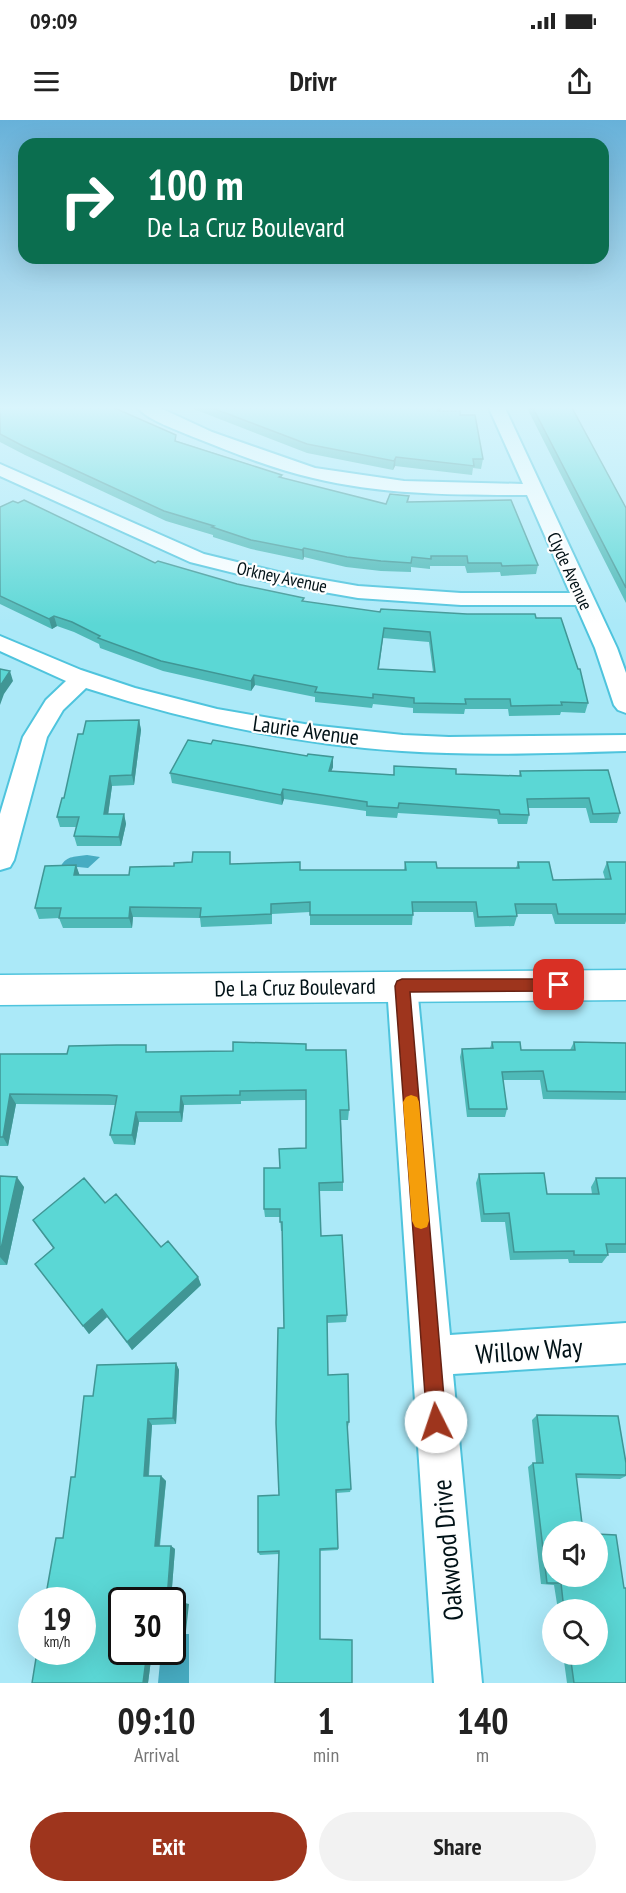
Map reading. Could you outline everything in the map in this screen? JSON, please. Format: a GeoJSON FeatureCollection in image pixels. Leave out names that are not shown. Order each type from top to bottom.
{"type":"FeatureCollection","features":[{"type":"Feature","properties":{"kind":"main road","name":"De La Cruz Boulevard"},"geometry":{"type":"LineString","coordinates":[[0,990],[626,984]]}},
{"type":"Feature","properties":{"kind":"street"},"geometry":{"type":"LineString","coordinates":[[346,479],[394,486],[533,490]]}},
{"type":"Feature","properties":{"kind":"street","name":"Clyde Avenue"},"geometry":{"type":"LineString","coordinates":[[528,479],[606,648],[626,705]]}},
{"type":"Feature","properties":{"kind":"street"},"geometry":{"type":"LineString","coordinates":[[0,490],[21,480]]}},
{"type":"Feature","properties":{"kind":"street","name":"Orkney Avenue"},"geometry":{"type":"LineString","coordinates":[[21,480],[196,558],[279,578],[358,592],[461,599],[584,599]]}},
{"type":"Feature","properties":{"kind":"street","name":"Laurie Avenue"},"geometry":{"type":"LineString","coordinates":[[0,643],[81,679],[238,720],[351,738],[447,745],[626,744]]}},
{"type":"Feature","properties":{"kind":"street"},"geometry":{"type":"LineString","coordinates":[[0,860],[35,737],[54,705],[81,679]]}},
{"type":"Feature","properties":{"kind":"street","name":"Oakwood Drive"},"geometry":{"type":"LineString","coordinates":[[402,986],[458,1683]]}},
{"type":"Feature","properties":{"kind":"street","name":"Willow Way"},"geometry":{"type":"LineString","coordinates":[[431,1356],[626,1343]]}},
{"type":"Feature","properties":{"kind":"water"},"geometry":{"type":"Polygon","coordinates":[[[87,855],[100,857],[88,868],[78,867],[65,871],[61,866],[69,858],[87,855]]]}},
{"type":"Feature","properties":{"kind":"water"},"geometry":{"type":"Polygon","coordinates":[[[186,1634],[189,1634],[189,1683],[158,1683],[160,1665],[186,1665],[186,1634]]]}},
{"type":"Feature","properties":{"kind":"building"},"geometry":{"type":"Polygon","coordinates":[[[94,479],[287,479],[386,504],[390,494],[409,496],[407,502],[511,500],[538,565],[502,566],[501,563],[468,563],[467,556],[431,556],[431,559],[412,557],[411,563],[347,557],[251,540],[164,511],[94,479]]]}},
{"type":"Feature","properties":{"kind":"building"},"geometry":{"type":"Polygon","coordinates":[[[570,479],[610,479],[626,508],[626,588],[570,479]]]}},
{"type":"Feature","properties":{"kind":"building"},"geometry":{"type":"Polygon","coordinates":[[[24,500],[155,563],[158,561],[237,584],[304,598],[302,601],[380,612],[381,609],[467,614],[535,614],[536,618],[561,618],[578,669],[580,669],[588,703],[561,702],[562,705],[511,706],[510,699],[465,699],[466,704],[414,703],[414,698],[373,694],[373,698],[315,692],[317,687],[254,675],[251,681],[161,661],[98,638],[100,636],[72,622],[54,616],[49,619],[0,596],[0,507],[13,501],[18,503],[24,500]],[[384,628],[378,669],[435,672],[430,632],[384,628]]]}},
{"type":"Feature","properties":{"kind":"building"},"geometry":{"type":"Polygon","coordinates":[[[0,669],[10,671],[0,686],[0,669]]]}},
{"type":"Feature","properties":{"kind":"building"},"geometry":{"type":"Polygon","coordinates":[[[139,720],[132,775],[110,776],[104,814],[124,814],[119,837],[74,836],[79,817],[57,817],[62,798],[64,798],[78,734],[83,734],[86,721],[139,720]]]}},
{"type":"Feature","properties":{"kind":"building"},"geometry":{"type":"Polygon","coordinates":[[[188,740],[211,744],[213,740],[307,756],[308,754],[333,757],[329,771],[394,775],[394,766],[456,769],[456,774],[521,776],[520,771],[608,770],[620,813],[593,814],[589,798],[527,799],[529,815],[500,814],[499,810],[399,803],[398,808],[367,806],[367,802],[283,789],[281,795],[170,773],[188,740]]]}},
{"type":"Feature","properties":{"kind":"building"},"geometry":{"type":"Polygon","coordinates":[[[193,852],[230,852],[230,864],[300,862],[300,870],[406,870],[405,862],[436,862],[437,868],[519,868],[518,862],[549,862],[553,880],[611,879],[607,862],[626,862],[626,914],[558,914],[556,904],[515,904],[517,916],[478,917],[476,902],[412,902],[413,915],[310,915],[310,902],[271,904],[271,914],[200,917],[201,908],[130,907],[129,918],[59,918],[61,908],[35,908],[45,866],[76,865],[74,875],[129,875],[130,867],[174,866],[174,863],[192,862],[193,852]]]}},
{"type":"Feature","properties":{"kind":"building"},"geometry":{"type":"Polygon","coordinates":[[[233,1042],[306,1044],[306,1050],[346,1050],[349,1110],[340,1110],[343,1182],[319,1183],[321,1236],[342,1235],[347,1315],[327,1316],[328,1375],[348,1374],[349,1422],[347,1422],[351,1489],[336,1490],[338,1548],[320,1549],[320,1639],[352,1640],[352,1683],[275,1683],[279,1551],[258,1552],[258,1496],[279,1495],[276,1423],[278,1328],[284,1328],[282,1222],[280,1222],[280,1209],[264,1209],[264,1168],[280,1168],[279,1149],[306,1148],[306,1090],[240,1091],[240,1095],[181,1096],[180,1112],[136,1112],[132,1135],[110,1135],[117,1096],[10,1094],[3,1137],[0,1137],[0,1054],[67,1054],[69,1046],[117,1045],[146,1045],[146,1052],[233,1051],[233,1042]]]}},
{"type":"Feature","properties":{"kind":"building"},"geometry":{"type":"Polygon","coordinates":[[[492,1042],[520,1042],[521,1050],[575,1050],[574,1042],[626,1043],[626,1092],[547,1091],[543,1071],[502,1072],[507,1109],[469,1109],[462,1049],[493,1048],[492,1042]]]}},
{"type":"Feature","properties":{"kind":"building"},"geometry":{"type":"Polygon","coordinates":[[[544,1173],[547,1194],[599,1194],[596,1178],[626,1178],[626,1244],[606,1244],[608,1255],[574,1255],[574,1251],[514,1252],[509,1213],[484,1214],[479,1174],[544,1173]]]}},
{"type":"Feature","properties":{"kind":"building"},"geometry":{"type":"Polygon","coordinates":[[[0,1176],[17,1177],[0,1253],[0,1176]]]}},
{"type":"Feature","properties":{"kind":"building"},"geometry":{"type":"Polygon","coordinates":[[[84,1178],[105,1203],[116,1194],[161,1247],[168,1241],[198,1277],[127,1342],[102,1309],[83,1326],[35,1264],[54,1248],[33,1220],[84,1178]]]}},
{"type":"Feature","properties":{"kind":"building"},"geometry":{"type":"Polygon","coordinates":[[[176,1363],[173,1418],[148,1419],[144,1476],[161,1476],[155,1546],[171,1546],[168,1587],[108,1587],[108,1665],[145,1665],[143,1683],[32,1683],[35,1665],[96,1665],[96,1587],[47,1587],[56,1538],[63,1538],[71,1477],[75,1477],[84,1396],[93,1396],[97,1365],[176,1363]]]}},
{"type":"Feature","properties":{"kind":"building"},"geometry":{"type":"Polygon","coordinates":[[[537,1415],[618,1416],[626,1475],[576,1474],[582,1521],[542,1521],[542,1540],[533,1463],[543,1463],[537,1415]]]}},
{"type":"Feature","properties":{"kind":"building"},"geometry":{"type":"Polygon","coordinates":[[[608,1535],[616,1535],[624,1588],[626,1588],[626,1683],[574,1683],[572,1665],[608,1665],[608,1599],[563,1599],[561,1587],[608,1587],[608,1535]]]}},
{"type":"Feature","properties":{"kind":"slow traffic"},"geometry":{"type":"LineString","coordinates":[[411,1102],[421,1221]]}},
{"type":"Feature","properties":{"kind":"route"},"geometry":{"type":"LineString","coordinates":[[436,1422],[402,986],[559,985]]}}]}
